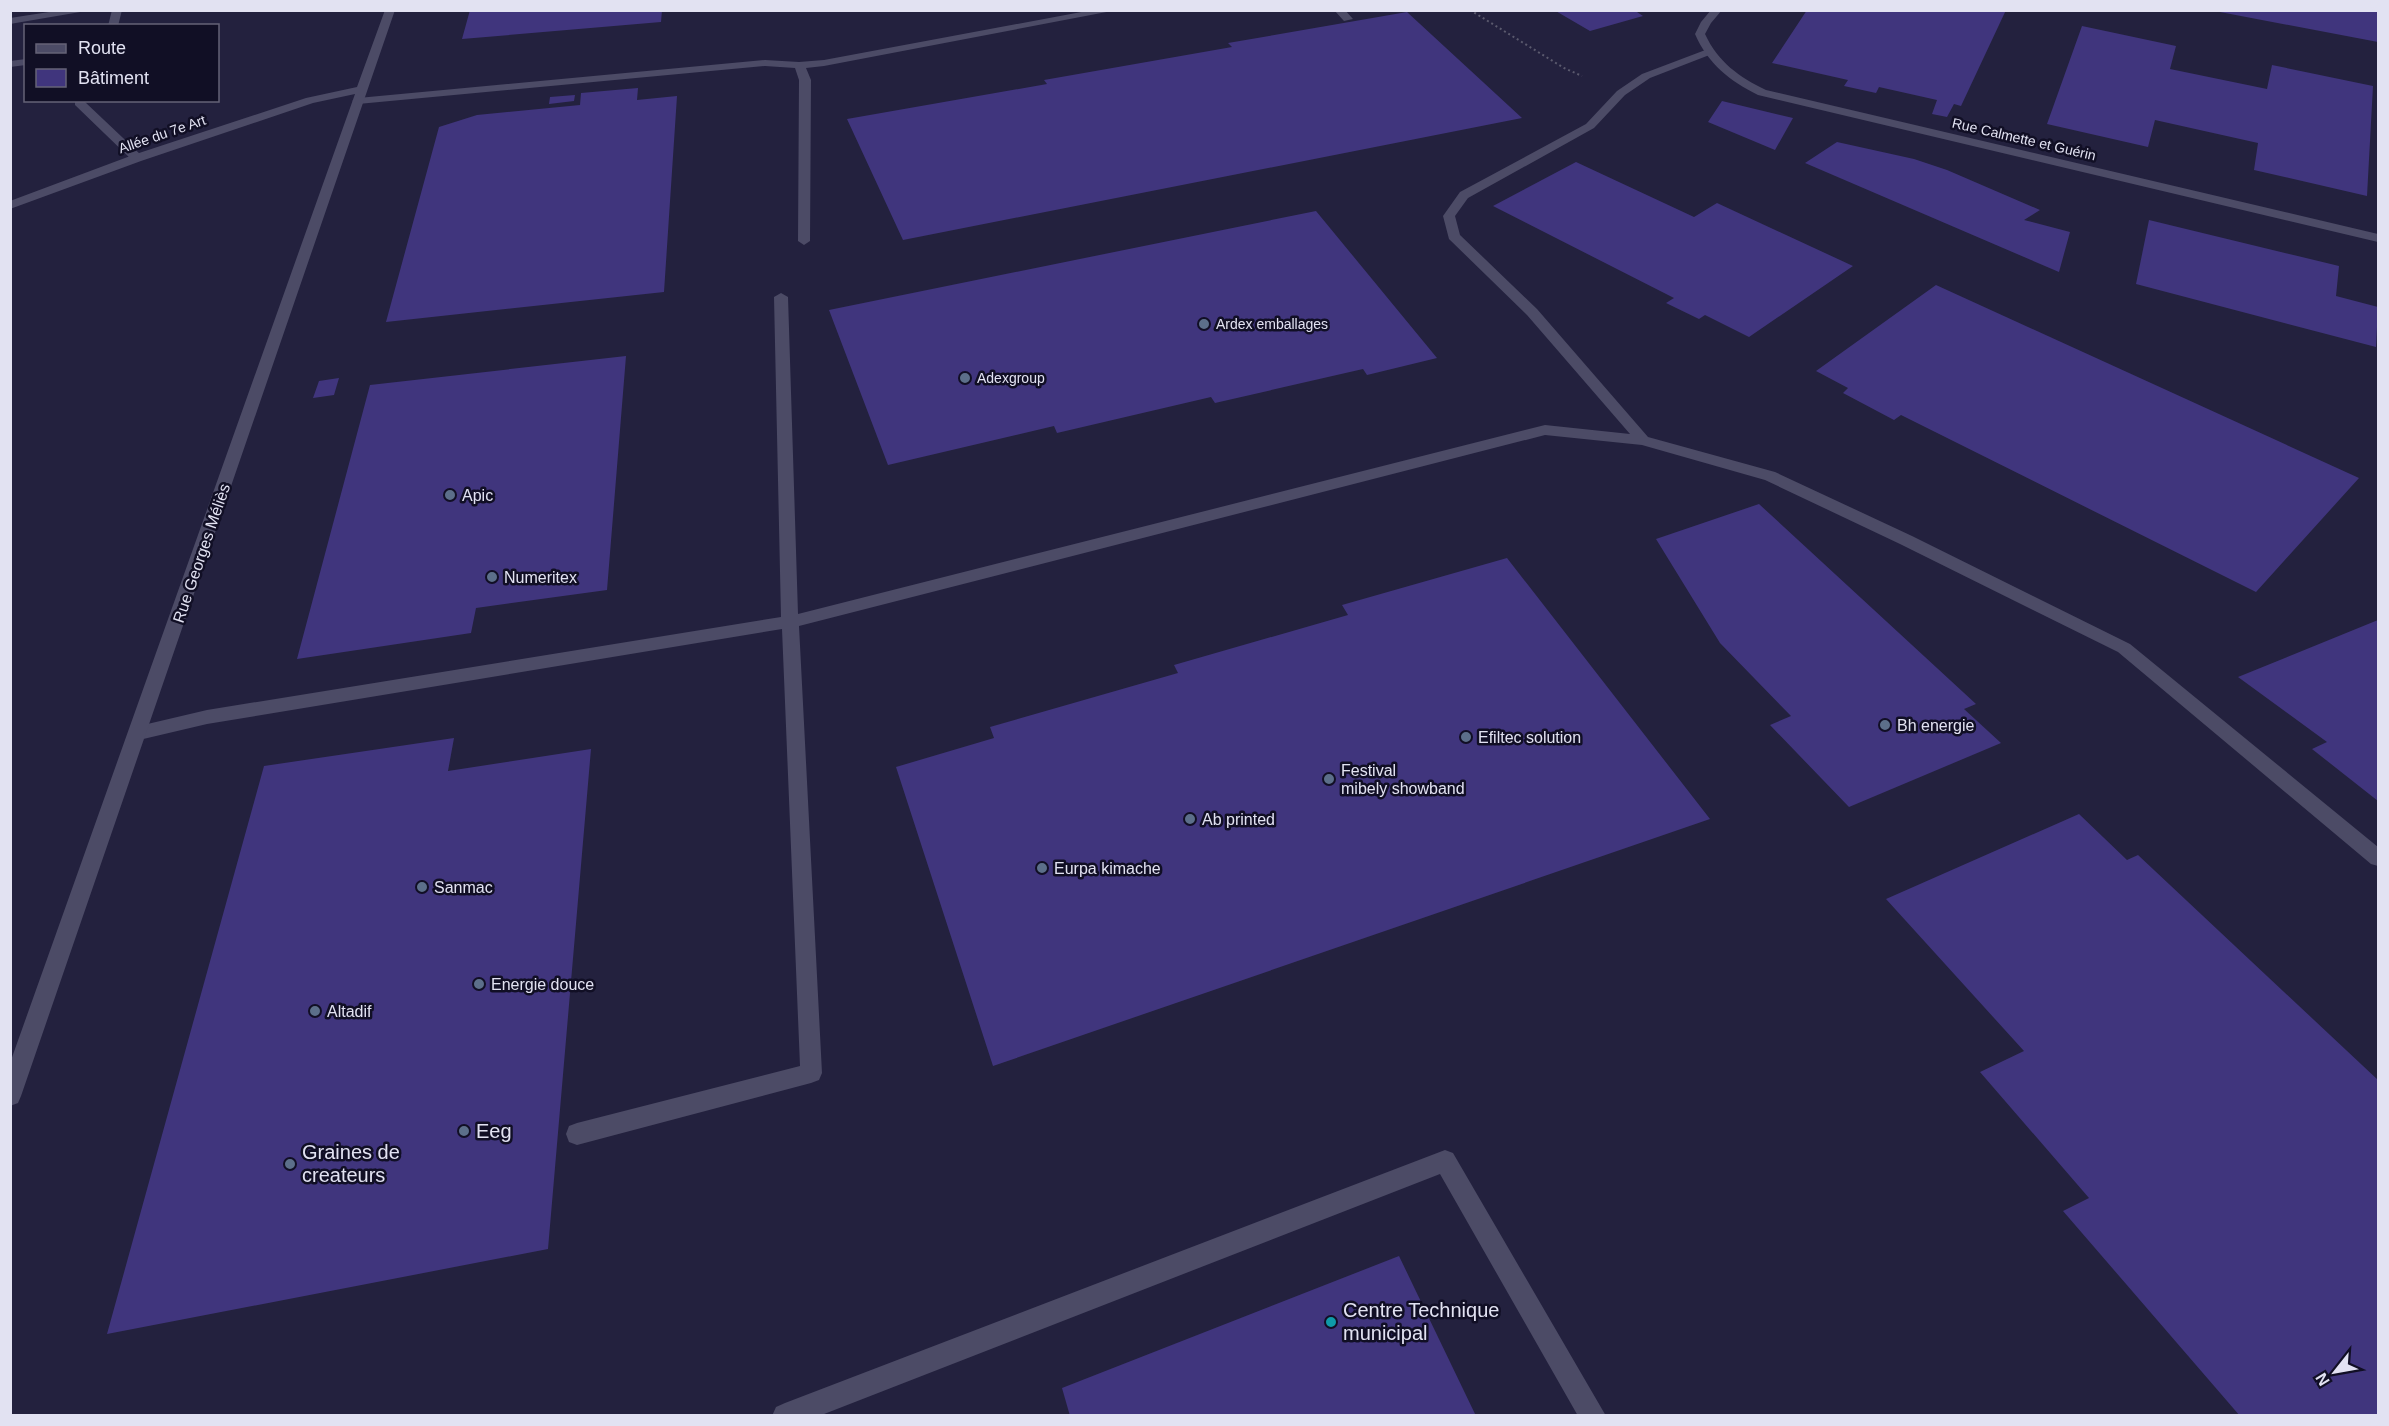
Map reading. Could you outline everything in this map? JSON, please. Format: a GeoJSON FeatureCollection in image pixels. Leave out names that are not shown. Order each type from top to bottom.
{"type":"FeatureCollection","features":[{"type":"Feature","properties":{"kind":"street"},"geometry":{"type":"LineString","coordinates":[[10,21],[87,10]]}},
{"type":"Feature","properties":{"kind":"street","name":"Rue Georges Méliès"},"geometry":{"type":"LineString","coordinates":[[10,1096],[139,733],[390,10]]}},
{"type":"Feature","properties":{"kind":"street","name":"Allée du 7e Art"},"geometry":{"type":"LineString","coordinates":[[10,205],[137,158],[310,100],[765,63],[799,65],[824,63],[1112,10]]}},
{"type":"Feature","properties":{"kind":"street"},"geometry":{"type":"LineString","coordinates":[[1340,10],[1348,19]]}},
{"type":"Feature","properties":{"kind":"street"},"geometry":{"type":"LineString","coordinates":[[1643,440],[1532,312],[1454,236],[1449,216],[1464,195],[1590,126],[1621,93],[1646,76],[1708,52],[1700,34],[1706,22],[1717,10]]}},
{"type":"Feature","properties":{"kind":"street","name":"Rue Calmette et Guérin"},"geometry":{"type":"LineString","coordinates":[[1708,52],[1718,65],[1737,80],[1762,93],[2379,238]]}},
{"type":"Feature","properties":{"kind":"street"},"geometry":{"type":"LineString","coordinates":[[799,65],[805,80],[804,241]]}},
{"type":"Feature","properties":{"kind":"street"},"geometry":{"type":"LineString","coordinates":[[80,102],[79,104],[137,158]]}},
{"type":"Feature","properties":{"kind":"street"},"geometry":{"type":"LineString","coordinates":[[577,1134],[811,1073],[790,622],[782,297]]}},
{"type":"Feature","properties":{"kind":"street"},"geometry":{"type":"LineString","coordinates":[[139,733],[207,717],[790,622],[1545,430],[1643,440],[1770,477],[1906,540],[2124,648],[2379,858]]}},
{"type":"Feature","properties":{"kind":"street"},"geometry":{"type":"LineString","coordinates":[[785,1416],[1445,1161],[1593,1416]]}},
{"type":"Feature","properties":{"kind":"path"},"geometry":{"type":"LineString","coordinates":[[1470,10],[1564,68],[1621,93]]}},
{"type":"Feature","properties":{"kind":"shaded area"},"geometry":{"type":"Polygon","coordinates":[[[10,11],[2378,11],[2378,1415],[11,1415],[10,11]]]}},
{"type":"Feature","properties":{"kind":"building"},"geometry":{"type":"Polygon","coordinates":[[[470,10],[662,10],[661,22],[462,39],[470,10]]]}},
{"type":"Feature","properties":{"kind":"building"},"geometry":{"type":"Polygon","coordinates":[[[1554,10],[1634,10],[1643,16],[1590,31],[1554,10]]]}},
{"type":"Feature","properties":{"kind":"building"},"geometry":{"type":"Polygon","coordinates":[[[1807,10],[2006,10],[1961,106],[1954,104],[1947,117],[1932,114],[1937,100],[1879,87],[1876,93],[1844,86],[1848,80],[1772,63],[1807,10]]]}},
{"type":"Feature","properties":{"kind":"building"},"geometry":{"type":"Polygon","coordinates":[[[2220,10],[2378,10],[2378,42],[2220,12],[2220,10]]]}},
{"type":"Feature","properties":{"kind":"building"},"geometry":{"type":"Polygon","coordinates":[[[1407,12],[1522,118],[903,240],[847,119],[1047,84],[1044,80],[1232,47],[1228,43],[1407,12]]]}},
{"type":"Feature","properties":{"kind":"building"},"geometry":{"type":"Polygon","coordinates":[[[2082,26],[2176,46],[2170,69],[2267,89],[2272,65],[2373,86],[2367,196],[2254,170],[2258,143],[2155,120],[2148,147],[2047,124],[2082,26]]]}},
{"type":"Feature","properties":{"kind":"building"},"geometry":{"type":"Polygon","coordinates":[[[638,88],[637,100],[677,96],[664,292],[386,322],[439,127],[477,115],[580,105],[581,93],[638,88]]]}},
{"type":"Feature","properties":{"kind":"building"},"geometry":{"type":"Polygon","coordinates":[[[575,95],[574,101],[549,104],[550,97],[575,95]]]}},
{"type":"Feature","properties":{"kind":"building"},"geometry":{"type":"Polygon","coordinates":[[[1722,101],[1793,118],[1775,150],[1708,122],[1722,101]]]}},
{"type":"Feature","properties":{"kind":"building"},"geometry":{"type":"Polygon","coordinates":[[[1837,142],[1914,159],[1947,170],[2040,210],[2024,220],[2070,232],[2059,272],[1805,163],[1837,142]]]}},
{"type":"Feature","properties":{"kind":"building"},"geometry":{"type":"Polygon","coordinates":[[[1576,162],[1694,217],[1717,203],[1853,266],[1749,337],[1705,315],[1699,319],[1666,303],[1674,298],[1493,206],[1576,162]]]}},
{"type":"Feature","properties":{"kind":"building"},"geometry":{"type":"Polygon","coordinates":[[[1316,211],[1437,358],[1367,375],[1363,369],[1215,403],[1211,397],[1057,433],[1054,426],[888,465],[829,310],[1316,211]]]}},
{"type":"Feature","properties":{"kind":"building"},"geometry":{"type":"Polygon","coordinates":[[[2149,220],[2339,266],[2336,296],[2378,307],[2376,347],[2136,284],[2149,220]]]}},
{"type":"Feature","properties":{"kind":"building"},"geometry":{"type":"Polygon","coordinates":[[[1936,285],[2359,478],[2256,592],[1901,415],[1894,420],[1843,393],[1848,388],[1816,371],[1936,285]]]}},
{"type":"Feature","properties":{"kind":"building"},"geometry":{"type":"Polygon","coordinates":[[[626,356],[607,590],[476,608],[471,633],[297,659],[370,385],[626,356]]]}},
{"type":"Feature","properties":{"kind":"building"},"geometry":{"type":"Polygon","coordinates":[[[339,378],[334,395],[313,398],[319,381],[339,378]]]}},
{"type":"Feature","properties":{"kind":"building"},"geometry":{"type":"Polygon","coordinates":[[[1759,504],[1976,704],[1964,709],[2001,743],[1849,807],[1770,725],[1791,716],[1720,643],[1656,539],[1759,504]]]}},
{"type":"Feature","properties":{"kind":"building"},"geometry":{"type":"Polygon","coordinates":[[[1507,558],[1710,819],[993,1066],[896,767],[994,738],[990,727],[1178,673],[1174,665],[1348,615],[1342,605],[1507,558]]]}},
{"type":"Feature","properties":{"kind":"building"},"geometry":{"type":"Polygon","coordinates":[[[2378,620],[2378,801],[2312,749],[2327,742],[2238,677],[2378,620]]]}},
{"type":"Feature","properties":{"kind":"building"},"geometry":{"type":"Polygon","coordinates":[[[454,738],[448,771],[591,749],[548,1249],[107,1334],[264,766],[454,738]]]}},
{"type":"Feature","properties":{"kind":"building"},"geometry":{"type":"Polygon","coordinates":[[[2079,814],[2127,860],[2138,855],[2378,1080],[2378,1416],[2240,1416],[2063,1211],[2089,1198],[1980,1072],[2024,1051],[1886,899],[2079,814]]]}},
{"type":"Feature","properties":{"kind":"building","name":"Centre Technique municipal"},"geometry":{"type":"Polygon","coordinates":[[[1399,1256],[1476,1416],[1070,1416],[1062,1388],[1399,1256]]]}},
{"type":"Feature","properties":{"kind":"place","name":"Ardex emballages"},"geometry":{"type":"Point","coordinates":[1204,324]}},
{"type":"Feature","properties":{"kind":"place","name":"Adexgroup"},"geometry":{"type":"Point","coordinates":[965,378]}},
{"type":"Feature","properties":{"kind":"place","name":"Apic"},"geometry":{"type":"Point","coordinates":[450,495]}},
{"type":"Feature","properties":{"kind":"place","name":"Numeritex"},"geometry":{"type":"Point","coordinates":[492,577]}},
{"type":"Feature","properties":{"kind":"place","name":"Bh energie"},"geometry":{"type":"Point","coordinates":[1885,725]}},
{"type":"Feature","properties":{"kind":"place","name":"Efiltec solution"},"geometry":{"type":"Point","coordinates":[1466,737]}},
{"type":"Feature","properties":{"kind":"place","name":"Festival mibely showband"},"geometry":{"type":"Point","coordinates":[1329,779]}},
{"type":"Feature","properties":{"kind":"place","name":"Ab printed"},"geometry":{"type":"Point","coordinates":[1190,819]}},
{"type":"Feature","properties":{"kind":"place","name":"Eurpa kimache"},"geometry":{"type":"Point","coordinates":[1042,868]}},
{"type":"Feature","properties":{"kind":"place","name":"Sanmac"},"geometry":{"type":"Point","coordinates":[422,887]}},
{"type":"Feature","properties":{"kind":"place","name":"Energie douce"},"geometry":{"type":"Point","coordinates":[479,984]}},
{"type":"Feature","properties":{"kind":"place","name":"Altadif"},"geometry":{"type":"Point","coordinates":[315,1011]}},
{"type":"Feature","properties":{"kind":"place","name":"Eeg"},"geometry":{"type":"Point","coordinates":[464,1131]}},
{"type":"Feature","properties":{"kind":"place","name":"Graines de createurs"},"geometry":{"type":"Point","coordinates":[290,1164]}},
{"type":"Feature","properties":{"kind":"place","name":"Centre Technique municipal"},"geometry":{"type":"Point","coordinates":[1331,1322]}}]}
